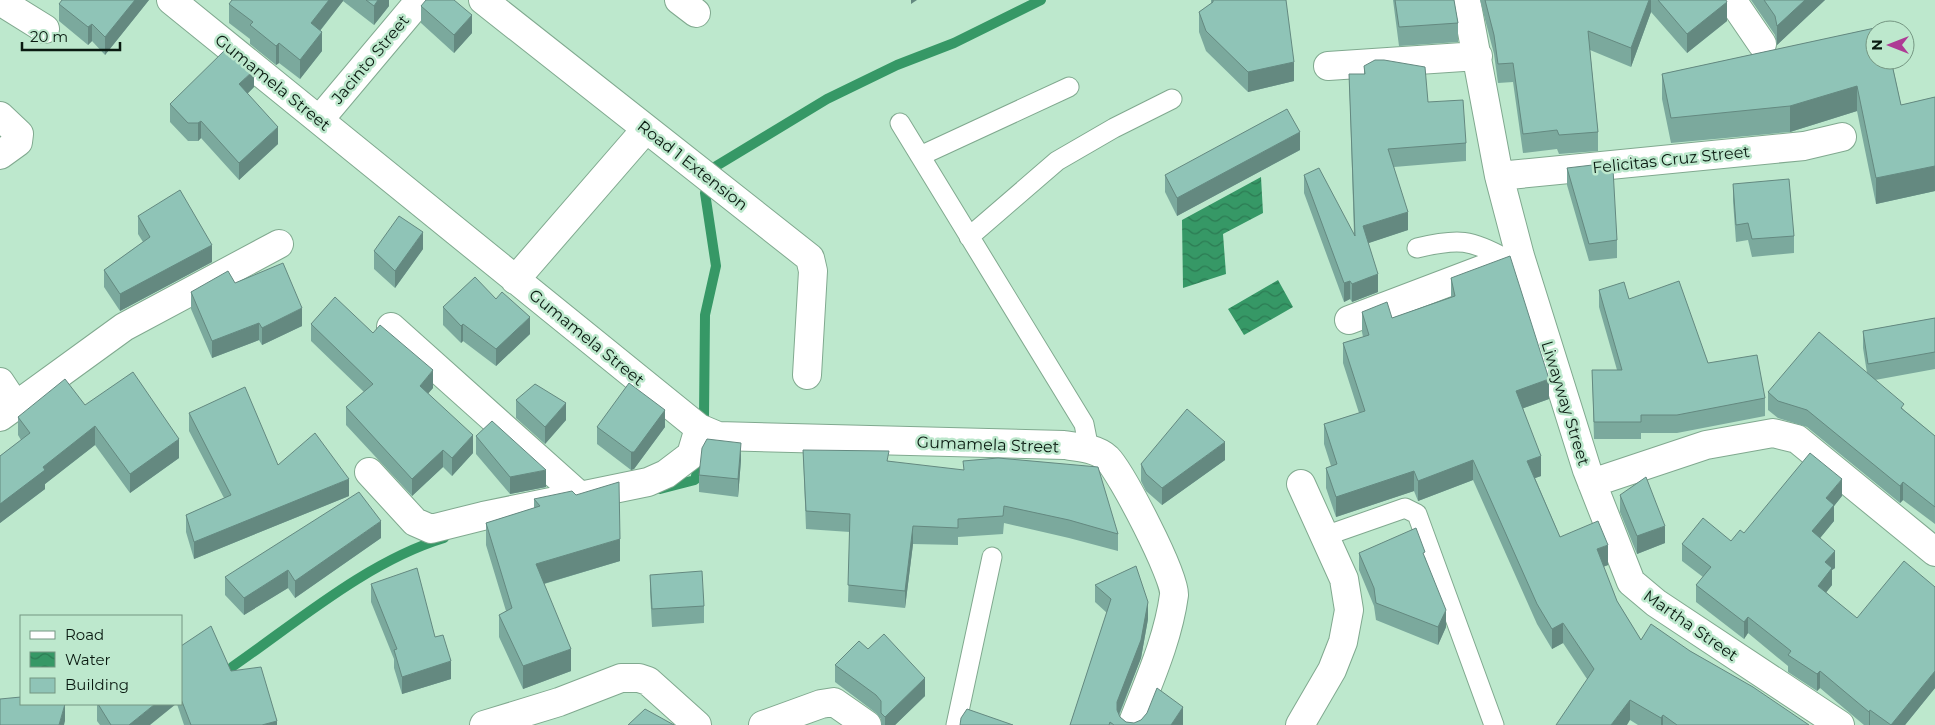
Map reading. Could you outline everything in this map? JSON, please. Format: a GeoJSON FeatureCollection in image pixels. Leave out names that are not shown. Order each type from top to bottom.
{"type":"FeatureCollection","features":[{"type":"Feature","properties":{"kind":"street","name":"Gumamela Street"},"geometry":{"type":"LineString","coordinates":[[171,0],[700,428],[718,436],[1064,445],[1089,448]]}},
{"type":"Feature","properties":{"kind":"street","name":"Jacinto Street"},"geometry":{"type":"LineString","coordinates":[[320,119],[420,0]]}},
{"type":"Feature","properties":{"kind":"street","name":"Road 1 Extension"},"geometry":{"type":"LineString","coordinates":[[484,0],[810,258],[813,271],[807,375]]}},
{"type":"Feature","properties":{"kind":"street","name":"Liwayway Street"},"geometry":{"type":"LineString","coordinates":[[1466,0],[1478,56],[1514,258],[1592,483],[1706,445],[1773,433],[1797,439],[1935,552]]}},
{"type":"Feature","properties":{"kind":"street"},"geometry":{"type":"LineString","coordinates":[[1732,0],[1762,44]]}},
{"type":"Feature","properties":{"kind":"street"},"geometry":{"type":"LineString","coordinates":[[0,1],[46,29]]}},
{"type":"Feature","properties":{"kind":"street"},"geometry":{"type":"LineString","coordinates":[[1328,66],[1478,56]]}},
{"type":"Feature","properties":{"kind":"street"},"geometry":{"type":"LineString","coordinates":[[0,116],[18,134],[18,142],[0,155]]}},
{"type":"Feature","properties":{"kind":"street"},"geometry":{"type":"LineString","coordinates":[[515,280],[646,129]]}},
{"type":"Feature","properties":{"kind":"street","name":"Felicitas Cruz Street"},"geometry":{"type":"LineString","coordinates":[[1500,176],[1804,146],[1842,137]]}},
{"type":"Feature","properties":{"kind":"street"},"geometry":{"type":"LineString","coordinates":[[0,382],[8,412],[124,327],[279,244]]}},
{"type":"Feature","properties":{"kind":"street"},"geometry":{"type":"LineString","coordinates":[[1349,320],[1514,258]]}},
{"type":"Feature","properties":{"kind":"street"},"geometry":{"type":"LineString","coordinates":[[391,327],[581,497]]}},
{"type":"Feature","properties":{"kind":"street"},"geometry":{"type":"LineString","coordinates":[[369,472],[415,522],[431,529],[648,482],[666,474],[691,455],[700,428]]}},
{"type":"Feature","properties":{"kind":"street"},"geometry":{"type":"LineString","coordinates":[[1089,448],[1107,458],[1150,529],[1174,592],[1162,647],[1132,725]]}},
{"type":"Feature","properties":{"kind":"street","name":"Martha Street"},"geometry":{"type":"LineString","coordinates":[[1592,483],[1631,582],[1656,603],[1840,725]]}},
{"type":"Feature","properties":{"kind":"street"},"geometry":{"type":"LineString","coordinates":[[1300,725],[1332,670],[1343,642],[1349,610],[1344,579],[1301,484]]}},
{"type":"Feature","properties":{"kind":"street"},"geometry":{"type":"LineString","coordinates":[[495,723],[559,702],[621,678],[639,678],[648,681],[697,725]]}},
{"type":"Feature","properties":{"kind":"street"},"geometry":{"type":"LineString","coordinates":[[763,725],[821,704],[834,702],[867,725]]}},
{"type":"Feature","properties":{"kind":"lane"},"geometry":{"type":"LineString","coordinates":[[920,156],[1068,87]]}},
{"type":"Feature","properties":{"kind":"lane"},"geometry":{"type":"LineString","coordinates":[[969,237],[1057,161],[1114,128],[1172,99]]}},
{"type":"Feature","properties":{"kind":"lane"},"geometry":{"type":"LineString","coordinates":[[900,123],[1084,424],[1089,448]]}},
{"type":"Feature","properties":{"kind":"lane"},"geometry":{"type":"LineString","coordinates":[[1417,248],[1443,242],[1475,243],[1514,258]]}},
{"type":"Feature","properties":{"kind":"lane"},"geometry":{"type":"LineString","coordinates":[[1325,536],[1405,508],[1417,514],[1494,725]]}},
{"type":"Feature","properties":{"kind":"lane"},"geometry":{"type":"LineString","coordinates":[[956,725],[992,557]]}},
{"type":"Feature","properties":{"kind":"water"},"geometry":{"type":"Polygon","coordinates":[[[1261,177],[1263,213],[1223,234],[1226,274],[1183,288],[1182,220],[1261,177]]]}},
{"type":"Feature","properties":{"kind":"water"},"geometry":{"type":"Polygon","coordinates":[[[1278,280],[1293,307],[1244,335],[1228,309],[1278,280]]]}},
{"type":"Feature","properties":{"kind":"building"},"geometry":{"type":"Polygon","coordinates":[[[62,0],[135,0],[105,37],[92,24],[88,27],[59,4],[62,0]]]}},
{"type":"Feature","properties":{"kind":"building"},"geometry":{"type":"Polygon","coordinates":[[[232,0],[329,0],[311,23],[322,32],[300,60],[279,43],[276,46],[250,25],[253,22],[229,4],[232,0]]]}},
{"type":"Feature","properties":{"kind":"building"},"geometry":{"type":"Polygon","coordinates":[[[366,0],[378,0],[374,6],[366,0]]]}},
{"type":"Feature","properties":{"kind":"building"},"geometry":{"type":"Polygon","coordinates":[[[426,0],[454,0],[472,15],[454,35],[421,6],[426,0]]]}},
{"type":"Feature","properties":{"kind":"building"},"geometry":{"type":"Polygon","coordinates":[[[1213,0],[1286,0],[1294,62],[1248,72],[1206,31],[1199,12],[1213,2],[1213,0]]]}},
{"type":"Feature","properties":{"kind":"building"},"geometry":{"type":"Polygon","coordinates":[[[1395,0],[1454,0],[1458,23],[1399,27],[1395,0]]]}},
{"type":"Feature","properties":{"kind":"building"},"geometry":{"type":"Polygon","coordinates":[[[1485,0],[1649,0],[1631,48],[1588,31],[1598,132],[1559,135],[1557,130],[1523,134],[1513,63],[1498,64],[1494,35],[1485,0]]]}},
{"type":"Feature","properties":{"kind":"building"},"geometry":{"type":"Polygon","coordinates":[[[1658,0],[1726,0],[1727,2],[1687,34],[1658,0]]]}},
{"type":"Feature","properties":{"kind":"building"},"geometry":{"type":"Polygon","coordinates":[[[1764,0],[1805,0],[1777,26],[1775,16],[1764,0]]]}},
{"type":"Feature","properties":{"kind":"building"},"geometry":{"type":"Polygon","coordinates":[[[1865,30],[1865,70],[1893,70],[1901,105],[1935,97],[1935,166],[1876,178],[1857,86],[1790,106],[1671,118],[1662,74],[1865,30]]]}},
{"type":"Feature","properties":{"kind":"building"},"geometry":{"type":"Polygon","coordinates":[[[227,48],[254,70],[239,84],[278,127],[239,163],[201,121],[198,123],[188,123],[170,104],[227,48]]]}},
{"type":"Feature","properties":{"kind":"building"},"geometry":{"type":"Polygon","coordinates":[[[1375,60],[1425,67],[1428,102],[1463,100],[1466,143],[1388,149],[1408,212],[1363,226],[1378,274],[1352,284],[1350,281],[1344,283],[1304,175],[1319,168],[1355,236],[1349,74],[1365,74],[1364,66],[1375,60]]]}},
{"type":"Feature","properties":{"kind":"building"},"geometry":{"type":"Polygon","coordinates":[[[1287,109],[1300,132],[1177,198],[1165,175],[1287,109]]]}},
{"type":"Feature","properties":{"kind":"building"},"geometry":{"type":"Polygon","coordinates":[[[1601,164],[1602,170],[1613,169],[1617,240],[1589,244],[1567,168],[1601,164]]]}},
{"type":"Feature","properties":{"kind":"building"},"geometry":{"type":"Polygon","coordinates":[[[1789,179],[1794,236],[1752,239],[1748,223],[1736,225],[1733,184],[1789,179]]]}},
{"type":"Feature","properties":{"kind":"building"},"geometry":{"type":"Polygon","coordinates":[[[180,190],[212,245],[120,294],[104,270],[150,237],[138,216],[180,190]]]}},
{"type":"Feature","properties":{"kind":"building"},"geometry":{"type":"Polygon","coordinates":[[[399,216],[423,232],[395,271],[374,251],[399,216]]]}},
{"type":"Feature","properties":{"kind":"building"},"geometry":{"type":"Polygon","coordinates":[[[1510,256],[1549,379],[1516,391],[1541,456],[1527,461],[1560,537],[1598,521],[1608,545],[1597,549],[1617,601],[1641,640],[1651,624],[1690,651],[1753,687],[1809,725],[1677,725],[1663,715],[1661,718],[1630,700],[1611,725],[1556,725],[1594,669],[1563,623],[1552,629],[1537,604],[1473,460],[1418,481],[1414,471],[1336,497],[1326,468],[1337,464],[1324,424],[1365,411],[1343,343],[1369,335],[1362,312],[1387,302],[1392,318],[1455,296],[1451,278],[1510,256]]]}},
{"type":"Feature","properties":{"kind":"building"},"geometry":{"type":"Polygon","coordinates":[[[283,263],[302,308],[262,328],[259,323],[212,341],[191,292],[228,271],[235,283],[283,263]]]}},
{"type":"Feature","properties":{"kind":"building"},"geometry":{"type":"Polygon","coordinates":[[[475,277],[496,299],[502,292],[530,317],[496,349],[463,324],[461,326],[443,307],[475,277]]]}},
{"type":"Feature","properties":{"kind":"building"},"geometry":{"type":"Polygon","coordinates":[[[1679,281],[1708,363],[1757,355],[1765,398],[1677,415],[1641,415],[1641,422],[1594,422],[1592,370],[1622,370],[1599,290],[1624,282],[1629,299],[1679,281]]]}},
{"type":"Feature","properties":{"kind":"building"},"geometry":{"type":"Polygon","coordinates":[[[335,297],[373,333],[380,325],[433,370],[420,386],[473,435],[452,458],[443,450],[412,479],[346,407],[373,384],[311,324],[335,297]]]}},
{"type":"Feature","properties":{"kind":"building"},"geometry":{"type":"Polygon","coordinates":[[[1935,318],[1935,352],[1868,364],[1863,331],[1935,318]]]}},
{"type":"Feature","properties":{"kind":"building"},"geometry":{"type":"Polygon","coordinates":[[[1819,332],[1904,404],[1901,408],[1935,436],[1935,507],[1903,482],[1900,486],[1807,410],[1778,401],[1768,392],[1819,332]]]}},
{"type":"Feature","properties":{"kind":"building"},"geometry":{"type":"Polygon","coordinates":[[[133,372],[179,439],[130,474],[95,426],[43,467],[45,470],[0,504],[0,456],[30,433],[18,417],[65,379],[85,405],[133,372]]]}},
{"type":"Feature","properties":{"kind":"building"},"geometry":{"type":"Polygon","coordinates":[[[629,383],[665,410],[634,452],[631,452],[597,427],[629,383]]]}},
{"type":"Feature","properties":{"kind":"building"},"geometry":{"type":"Polygon","coordinates":[[[535,384],[566,403],[545,427],[516,400],[535,384]]]}},
{"type":"Feature","properties":{"kind":"building"},"geometry":{"type":"Polygon","coordinates":[[[245,387],[278,465],[315,433],[349,479],[194,542],[186,515],[231,495],[189,413],[245,387]]]}},
{"type":"Feature","properties":{"kind":"building"},"geometry":{"type":"Polygon","coordinates":[[[1187,409],[1225,442],[1162,488],[1146,474],[1141,464],[1187,409]]]}},
{"type":"Feature","properties":{"kind":"building"},"geometry":{"type":"Polygon","coordinates":[[[492,421],[546,470],[510,477],[476,436],[492,421]]]}},
{"type":"Feature","properties":{"kind":"building"},"geometry":{"type":"Polygon","coordinates":[[[707,439],[741,443],[738,479],[699,475],[702,448],[707,439]]]}},
{"type":"Feature","properties":{"kind":"building"},"geometry":{"type":"Polygon","coordinates":[[[803,450],[889,451],[887,461],[964,470],[963,461],[998,458],[1098,467],[1118,534],[1069,520],[1004,506],[1003,516],[958,519],[958,528],[913,526],[905,591],[848,585],[850,514],[806,511],[803,450]]]}},
{"type":"Feature","properties":{"kind":"building"},"geometry":{"type":"Polygon","coordinates":[[[1810,453],[1842,479],[1826,498],[1834,505],[1812,531],[1835,551],[1825,562],[1832,568],[1818,586],[1857,618],[1904,561],[1935,587],[1935,671],[1891,725],[1870,710],[1869,712],[1820,671],[1817,674],[1788,655],[1791,651],[1748,617],[1744,622],[1696,585],[1711,567],[1682,544],[1703,518],[1731,541],[1740,530],[1744,533],[1810,453]]]}},
{"type":"Feature","properties":{"kind":"building"},"geometry":{"type":"Polygon","coordinates":[[[1646,477],[1665,526],[1637,536],[1620,495],[1646,477]]]}},
{"type":"Feature","properties":{"kind":"building"},"geometry":{"type":"Polygon","coordinates":[[[619,482],[620,539],[536,564],[571,649],[523,666],[499,615],[512,608],[486,523],[540,506],[534,499],[572,491],[576,495],[619,482]]]}},
{"type":"Feature","properties":{"kind":"building"},"geometry":{"type":"Polygon","coordinates":[[[359,492],[381,521],[295,581],[288,570],[244,598],[225,577],[359,492]]]}},
{"type":"Feature","properties":{"kind":"building"},"geometry":{"type":"Polygon","coordinates":[[[1416,528],[1425,552],[1423,553],[1446,610],[1438,627],[1376,603],[1374,588],[1359,553],[1416,528]]]}},
{"type":"Feature","properties":{"kind":"building"},"geometry":{"type":"Polygon","coordinates":[[[1136,566],[1148,602],[1141,640],[1117,702],[1117,710],[1120,717],[1126,722],[1134,723],[1141,720],[1147,713],[1157,688],[1183,707],[1171,725],[1114,725],[1110,722],[1109,725],[1070,725],[1111,599],[1095,585],[1136,566]]]}},
{"type":"Feature","properties":{"kind":"building"},"geometry":{"type":"Polygon","coordinates":[[[417,568],[435,637],[443,635],[451,661],[402,677],[394,650],[397,649],[371,584],[417,568]]]}},
{"type":"Feature","properties":{"kind":"building"},"geometry":{"type":"Polygon","coordinates":[[[702,571],[704,606],[652,609],[650,575],[702,571]]]}},
{"type":"Feature","properties":{"kind":"building"},"geometry":{"type":"Polygon","coordinates":[[[211,626],[231,671],[261,667],[277,721],[262,725],[191,725],[182,702],[182,645],[211,626]]]}},
{"type":"Feature","properties":{"kind":"building"},"geometry":{"type":"Polygon","coordinates":[[[884,634],[925,678],[885,717],[881,713],[881,701],[876,695],[835,665],[859,641],[868,649],[884,634]]]}},
{"type":"Feature","properties":{"kind":"building"},"geometry":{"type":"Polygon","coordinates":[[[20,697],[20,705],[65,705],[59,725],[0,725],[0,699],[20,697]]]}},
{"type":"Feature","properties":{"kind":"building"},"geometry":{"type":"Polygon","coordinates":[[[99,705],[154,705],[129,725],[111,725],[99,705]]]}},
{"type":"Feature","properties":{"kind":"building"},"geometry":{"type":"Polygon","coordinates":[[[645,709],[674,725],[628,725],[645,709]]]}},
{"type":"Feature","properties":{"kind":"building"},"geometry":{"type":"Polygon","coordinates":[[[967,709],[1013,725],[960,725],[961,718],[967,709]]]}},
{"type":"Feature","properties":{"kind":"waterway"},"geometry":{"type":"LineString","coordinates":[[713,168],[827,99],[897,65],[954,43],[1041,0]]}},
{"type":"Feature","properties":{"kind":"waterway"},"geometry":{"type":"LineString","coordinates":[[704,417],[705,315],[716,266],[705,193]]}},
{"type":"Feature","properties":{"kind":"waterway"},"geometry":{"type":"LineString","coordinates":[[660,489],[695,480],[701,454]]}},
{"type":"Feature","properties":{"kind":"waterway"},"geometry":{"type":"LineString","coordinates":[[232,667],[308,612],[361,577],[416,548],[444,538]]}}]}
